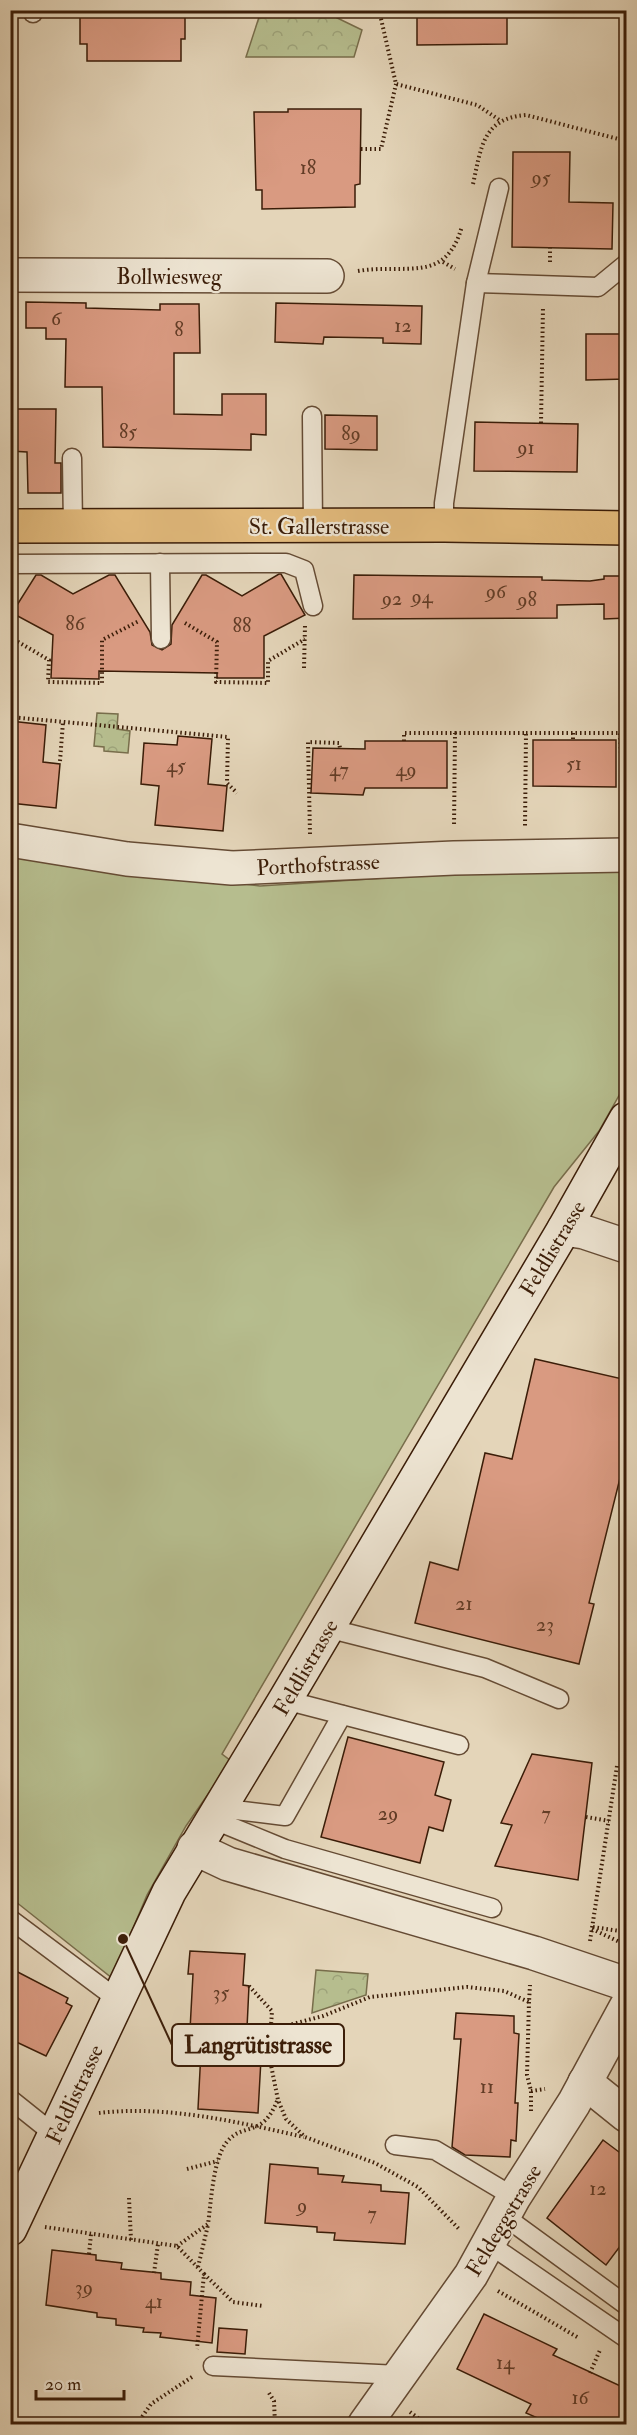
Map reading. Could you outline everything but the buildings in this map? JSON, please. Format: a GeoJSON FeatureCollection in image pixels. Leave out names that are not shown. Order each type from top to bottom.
{"type":"FeatureCollection","features":[{"type":"Feature","properties":{"kind":"main road","name":"St. Gallerstrasse"},"geometry":{"type":"LineString","coordinates":[[10,526],[444,525],[627,528]]}},
{"type":"Feature","properties":{"kind":"street","name":"Bollwiesweg"},"geometry":{"type":"LineString","coordinates":[[10,275],[327,276]]}},
{"type":"Feature","properties":{"kind":"street","name":"Porthofstrasse"},"geometry":{"type":"LineString","coordinates":[[10,840],[127,859],[232,868],[454,858],[626,855]]}},
{"type":"Feature","properties":{"kind":"street","name":"Feldlistrasse"},"geometry":{"type":"LineString","coordinates":[[12,2227],[169,1892],[285,1700],[627,1119]]}},
{"type":"Feature","properties":{"kind":"street"},"geometry":{"type":"LineString","coordinates":[[564,1229],[584,1232],[627,1246]]}},
{"type":"Feature","properties":{"kind":"street"},"geometry":{"type":"LineString","coordinates":[[194,1848],[228,1864],[534,1953],[627,1984]]}},
{"type":"Feature","properties":{"kind":"street","name":"Feldeggstrasse"},"geometry":{"type":"LineString","coordinates":[[365,2424],[492,2237],[627,2007]]}},
{"type":"Feature","properties":{"kind":"street"},"geometry":{"type":"LineString","coordinates":[[585,2082],[627,2115]]}},
{"type":"Feature","properties":{"kind":"lane"},"geometry":{"type":"LineString","coordinates":[[444,525],[444,505],[476,283],[499,188]]}},
{"type":"Feature","properties":{"kind":"lane"},"geometry":{"type":"LineString","coordinates":[[476,283],[598,287],[627,264]]}},
{"type":"Feature","properties":{"kind":"lane"},"geometry":{"type":"LineString","coordinates":[[312,416],[313,526]]}},
{"type":"Feature","properties":{"kind":"lane"},"geometry":{"type":"LineString","coordinates":[[72,458],[73,526]]}},
{"type":"Feature","properties":{"kind":"lane"},"geometry":{"type":"LineString","coordinates":[[160,563],[161,639]]}},
{"type":"Feature","properties":{"kind":"lane"},"geometry":{"type":"LineString","coordinates":[[10,564],[286,563],[304,570],[313,606]]}},
{"type":"Feature","properties":{"kind":"lane"},"geometry":{"type":"LineString","coordinates":[[327,1628],[485,1668],[559,1699]]}},
{"type":"Feature","properties":{"kind":"lane"},"geometry":{"type":"LineString","coordinates":[[285,1700],[459,1744]]}},
{"type":"Feature","properties":{"kind":"lane"},"geometry":{"type":"LineString","coordinates":[[215,1814],[285,1816],[342,1715]]}},
{"type":"Feature","properties":{"kind":"lane"},"geometry":{"type":"LineString","coordinates":[[215,1814],[285,1849],[492,1908]]}},
{"type":"Feature","properties":{"kind":"lane"},"geometry":{"type":"LineString","coordinates":[[10,1919],[117,1999]]}},
{"type":"Feature","properties":{"kind":"lane"},"geometry":{"type":"LineString","coordinates":[[10,2099],[55,2135]]}},
{"type":"Feature","properties":{"kind":"lane"},"geometry":{"type":"LineString","coordinates":[[395,2145],[435,2150],[492,2237],[627,2338]]}},
{"type":"Feature","properties":{"kind":"lane"},"geometry":{"type":"LineString","coordinates":[[492,2237],[627,2305]]}},
{"type":"Feature","properties":{"kind":"lane"},"geometry":{"type":"LineString","coordinates":[[213,2366],[399,2375]]}},
{"type":"Feature","properties":{"kind":"path"},"geometry":{"type":"LineString","coordinates":[[361,149],[381,149],[396,84],[379,10]]}},
{"type":"Feature","properties":{"kind":"path"},"geometry":{"type":"LineString","coordinates":[[396,84],[477,105],[501,121]]}},
{"type":"Feature","properties":{"kind":"path"},"geometry":{"type":"LineString","coordinates":[[541,423],[544,285]]}},
{"type":"Feature","properties":{"kind":"path"},"geometry":{"type":"LineString","coordinates":[[626,334],[627,314]]}},
{"type":"Feature","properties":{"kind":"path"},"geometry":{"type":"LineString","coordinates":[[304,668],[305,624],[314,616],[313,606]]}},
{"type":"Feature","properties":{"kind":"path"},"geometry":{"type":"LineString","coordinates":[[10,620],[15,622],[14,639],[49,660],[48,682],[102,683],[102,640],[161,610],[217,642],[216,682],[268,683],[268,661],[305,639]]}},
{"type":"Feature","properties":{"kind":"path"},"geometry":{"type":"LineString","coordinates":[[10,717],[228,737],[226,783],[237,793]]}},
{"type":"Feature","properties":{"kind":"path"},"geometry":{"type":"LineString","coordinates":[[60,761],[63,722]]}},
{"type":"Feature","properties":{"kind":"path"},"geometry":{"type":"LineString","coordinates":[[404,741],[404,733],[627,733]]}},
{"type":"Feature","properties":{"kind":"path"},"geometry":{"type":"LineString","coordinates":[[454,858],[455,733]]}},
{"type":"Feature","properties":{"kind":"path"},"geometry":{"type":"LineString","coordinates":[[525,856],[526,733]]}},
{"type":"Feature","properties":{"kind":"path"},"geometry":{"type":"LineString","coordinates":[[573,733],[573,740]]}},
{"type":"Feature","properties":{"kind":"path"},"geometry":{"type":"LineString","coordinates":[[620,733],[626,855]]}},
{"type":"Feature","properties":{"kind":"path"},"geometry":{"type":"LineString","coordinates":[[310,865],[308,742],[339,743],[340,748]]}},
{"type":"Feature","properties":{"kind":"path"},"geometry":{"type":"LineString","coordinates":[[591,1941],[617,1766]]}},
{"type":"Feature","properties":{"kind":"path"},"geometry":{"type":"LineString","coordinates":[[586,1817],[609,1821]]}},
{"type":"Feature","properties":{"kind":"path"},"geometry":{"type":"LineString","coordinates":[[592,1928],[627,1932]]}},
{"type":"Feature","properties":{"kind":"path"},"geometry":{"type":"LineString","coordinates":[[592,1928],[627,1945]]}},
{"type":"Feature","properties":{"kind":"path"},"geometry":{"type":"LineString","coordinates":[[530,2123],[531,2091],[527,2075],[529,2002],[534,1953]]}},
{"type":"Feature","properties":{"kind":"path"},"geometry":{"type":"LineString","coordinates":[[249,1986],[272,2011],[269,2055],[278,2100],[286,2119],[305,2137]]}},
{"type":"Feature","properties":{"kind":"path"},"geometry":{"type":"LineString","coordinates":[[270,2030],[323,2016],[370,1996],[467,1987],[504,1991],[529,2002]]}},
{"type":"Feature","properties":{"kind":"path"},"geometry":{"type":"LineString","coordinates":[[255,2059],[269,2055]]}},
{"type":"Feature","properties":{"kind":"path"},"geometry":{"type":"LineString","coordinates":[[198,2268],[218,2161],[226,2143],[239,2133],[259,2127],[271,2116],[278,2100]]}},
{"type":"Feature","properties":{"kind":"path"},"geometry":{"type":"LineString","coordinates":[[87,2114],[135,2110],[164,2112],[259,2127],[305,2137],[375,2163],[418,2187],[492,2237],[580,2339]]}},
{"type":"Feature","properties":{"kind":"path"},"geometry":{"type":"LineString","coordinates":[[187,2169],[218,2161]]}},
{"type":"Feature","properties":{"kind":"path"},"geometry":{"type":"LineString","coordinates":[[129,2198],[131,2240]]}},
{"type":"Feature","properties":{"kind":"path"},"geometry":{"type":"LineString","coordinates":[[177,2246],[208,2224]]}},
{"type":"Feature","properties":{"kind":"path"},"geometry":{"type":"LineString","coordinates":[[12,2227],[35,2225],[177,2246],[233,2302],[263,2306]]}},
{"type":"Feature","properties":{"kind":"path"},"geometry":{"type":"LineString","coordinates":[[89,2254],[91,2234]]}},
{"type":"Feature","properties":{"kind":"path"},"geometry":{"type":"LineString","coordinates":[[154,2273],[158,2244]]}},
{"type":"Feature","properties":{"kind":"path"},"geometry":{"type":"LineString","coordinates":[[196,2353],[204,2274]]}},
{"type":"Feature","properties":{"kind":"path"},"geometry":{"type":"LineString","coordinates":[[590,2344],[609,2355]]}},
{"type":"Feature","properties":{"kind":"path"},"geometry":{"type":"LineString","coordinates":[[591,2373],[600,2350]]}},
{"type":"Feature","properties":{"kind":"path"},"geometry":{"type":"LineString","coordinates":[[137,2424],[151,2404],[195,2375]]}},
{"type":"Feature","properties":{"kind":"path"},"geometry":{"type":"LineString","coordinates":[[275,2423],[332,2424]]}},
{"type":"Feature","properties":{"kind":"green space"},"geometry":{"type":"Polygon","coordinates":[[[261,11],[329,11],[329,14],[362,30],[354,57],[246,57],[261,11]]]}},
{"type":"Feature","properties":{"kind":"green space"},"geometry":{"type":"Polygon","coordinates":[[[97,713],[118,714],[117,729],[130,731],[128,753],[104,751],[104,747],[94,746],[97,713]]]}},
{"type":"Feature","properties":{"kind":"green space"},"geometry":{"type":"Polygon","coordinates":[[[10,853],[260,886],[574,866],[626,866],[626,1083],[599,1131],[554,1187],[222,1754],[231,1761],[186,1826],[147,1895],[112,1978],[11,1898],[10,853]]]}},
{"type":"Feature","properties":{"kind":"green space"},"geometry":{"type":"Polygon","coordinates":[[[316,1970],[368,1974],[366,1995],[312,2013],[316,1970]]]}},
{"type":"Feature","properties":{"kind":"place","name":"Langrütistrasse"},"geometry":{"type":"Point","coordinates":[123,1939]}}]}
